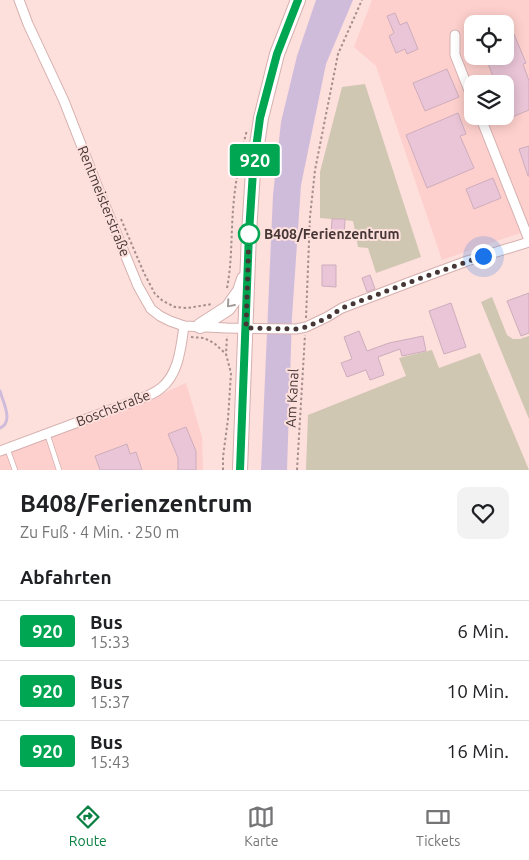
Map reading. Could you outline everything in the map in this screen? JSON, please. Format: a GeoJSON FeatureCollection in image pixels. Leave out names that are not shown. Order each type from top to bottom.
{"type":"FeatureCollection","features":[{"type":"Feature","properties":{"kind":"main road"},"geometry":{"type":"LineString","coordinates":[[240,470],[251,197],[260,118],[277,54],[298,0]]}},
{"type":"Feature","properties":{"kind":"main road"},"geometry":{"type":"LineString","coordinates":[[200,326],[228,308],[240,291],[247,271]]}},
{"type":"Feature","properties":{"kind":"street","name":"Rentmeisterstraße"},"geometry":{"type":"LineString","coordinates":[[19,0],[28,24],[64,101],[138,286],[151,309],[165,319],[184,326],[296,329],[306,327],[327,318],[342,308],[467,261],[529,241]]}},
{"type":"Feature","properties":{"kind":"street"},"geometry":{"type":"LineString","coordinates":[[455,35],[455,54],[464,77]]}},
{"type":"Feature","properties":{"kind":"street"},"geometry":{"type":"LineString","coordinates":[[484,125],[529,241]]}},
{"type":"Feature","properties":{"kind":"street","name":"Boschstraße"},"geometry":{"type":"LineString","coordinates":[[4,449],[139,399],[161,388],[173,374],[184,326]]}},
{"type":"Feature","properties":{"kind":"lane"},"geometry":{"type":"LineString","coordinates":[[47,433],[59,470]]}},
{"type":"Feature","properties":{"kind":"lane"},"geometry":{"type":"LineString","coordinates":[[4,449],[15,470]]}},
{"type":"Feature","properties":{"kind":"path","name":"Am Kanal"},"geometry":{"type":"LineString","coordinates":[[297,470],[306,327],[310,217],[315,170],[338,54],[362,0]]}},
{"type":"Feature","properties":{"kind":"path"},"geometry":{"type":"LineString","coordinates":[[119,214],[155,294],[163,301],[175,307],[187,308],[217,304]]}},
{"type":"Feature","properties":{"kind":"path"},"geometry":{"type":"LineString","coordinates":[[223,470],[231,374],[226,354],[227,328]]}},
{"type":"Feature","properties":{"kind":"shaded area"},"geometry":{"type":"Polygon","coordinates":[[[316,0],[353,0],[326,64],[301,185],[292,317],[287,470],[261,470],[273,195],[281,122],[297,56],[316,0]]]}},
{"type":"Feature","properties":{"kind":"shaded area"},"geometry":{"type":"Polygon","coordinates":[[[372,0],[529,0],[529,230],[442,260],[376,66],[354,47],[372,0]]]}},
{"type":"Feature","properties":{"kind":"shaded area"},"geometry":{"type":"Polygon","coordinates":[[[365,84],[421,257],[376,273],[368,248],[358,247],[353,221],[320,218],[320,172],[342,87],[365,84]]]}},
{"type":"Feature","properties":{"kind":"shaded area"},"geometry":{"type":"Polygon","coordinates":[[[492,297],[507,335],[513,339],[529,336],[529,419],[481,302],[492,297]]]}},
{"type":"Feature","properties":{"kind":"shaded area"},"geometry":{"type":"Polygon","coordinates":[[[432,350],[439,368],[480,353],[529,470],[306,470],[308,415],[406,376],[399,358],[432,350]]]}},
{"type":"Feature","properties":{"kind":"shaded area"},"geometry":{"type":"Polygon","coordinates":[[[186,383],[202,437],[203,470],[0,470],[0,456],[154,399],[186,383]]]}},
{"type":"Feature","properties":{"kind":"building"},"geometry":{"type":"Polygon","coordinates":[[[395,13],[400,25],[407,22],[418,49],[407,54],[405,49],[396,53],[389,36],[394,33],[387,16],[395,13]]]}},
{"type":"Feature","properties":{"kind":"building"},"geometry":{"type":"Polygon","coordinates":[[[514,34],[526,63],[523,64],[529,81],[529,110],[514,116],[514,75],[492,75],[489,65],[514,65],[514,34]]]}},
{"type":"Feature","properties":{"kind":"building"},"geometry":{"type":"Polygon","coordinates":[[[447,69],[459,97],[425,111],[413,83],[447,69]]]}},
{"type":"Feature","properties":{"kind":"building"},"geometry":{"type":"Polygon","coordinates":[[[458,113],[466,134],[460,136],[474,168],[427,188],[406,135],[458,113]]]}},
{"type":"Feature","properties":{"kind":"building"},"geometry":{"type":"Polygon","coordinates":[[[529,146],[529,176],[528,176],[519,149],[529,146]]]}},
{"type":"Feature","properties":{"kind":"building"},"geometry":{"type":"Polygon","coordinates":[[[493,178],[501,198],[474,209],[466,189],[493,178]]]}},
{"type":"Feature","properties":{"kind":"building"},"geometry":{"type":"Polygon","coordinates":[[[332,219],[345,219],[344,238],[331,237],[332,219]]]}},
{"type":"Feature","properties":{"kind":"building"},"geometry":{"type":"Polygon","coordinates":[[[322,265],[336,265],[336,287],[322,286],[322,265]]]}},
{"type":"Feature","properties":{"kind":"building"},"geometry":{"type":"Polygon","coordinates":[[[370,275],[375,289],[367,292],[362,278],[370,275]]]}},
{"type":"Feature","properties":{"kind":"building"},"geometry":{"type":"Polygon","coordinates":[[[529,293],[529,333],[521,336],[507,301],[529,293]]]}},
{"type":"Feature","properties":{"kind":"building"},"geometry":{"type":"Polygon","coordinates":[[[451,303],[466,347],[444,354],[429,311],[451,303]]]}},
{"type":"Feature","properties":{"kind":"building"},"geometry":{"type":"Polygon","coordinates":[[[359,331],[367,351],[389,343],[423,336],[426,351],[402,356],[400,349],[378,357],[384,375],[370,380],[366,370],[347,377],[341,363],[352,359],[344,337],[359,331]]]}},
{"type":"Feature","properties":{"kind":"building"},"geometry":{"type":"Polygon","coordinates":[[[186,427],[196,451],[196,470],[178,470],[178,458],[168,434],[186,427]]]}},
{"type":"Feature","properties":{"kind":"building"},"geometry":{"type":"Polygon","coordinates":[[[127,444],[130,454],[136,452],[142,470],[100,470],[95,456],[127,444]]]}},
{"type":"Feature","properties":{"kind":"waterway"},"geometry":{"type":"LineString","coordinates":[[0,391],[7,417],[4,425],[0,428]]}},
{"type":"Feature","properties":{"kind":"bus line","name":"920"},"geometry":{"type":"LineString","coordinates":[[240,470],[253,171],[260,118],[277,54],[298,0]]}},
{"type":"Feature","properties":{"kind":"place","name":"B408/Ferienzentrum"},"geometry":{"type":"Point","coordinates":[249,234]}},
{"type":"Feature","properties":{"kind":"route"},"geometry":{"type":"LineString","coordinates":[[249,234],[246,328],[296,329],[306,327],[327,318],[342,308],[483,256]]}}]}
